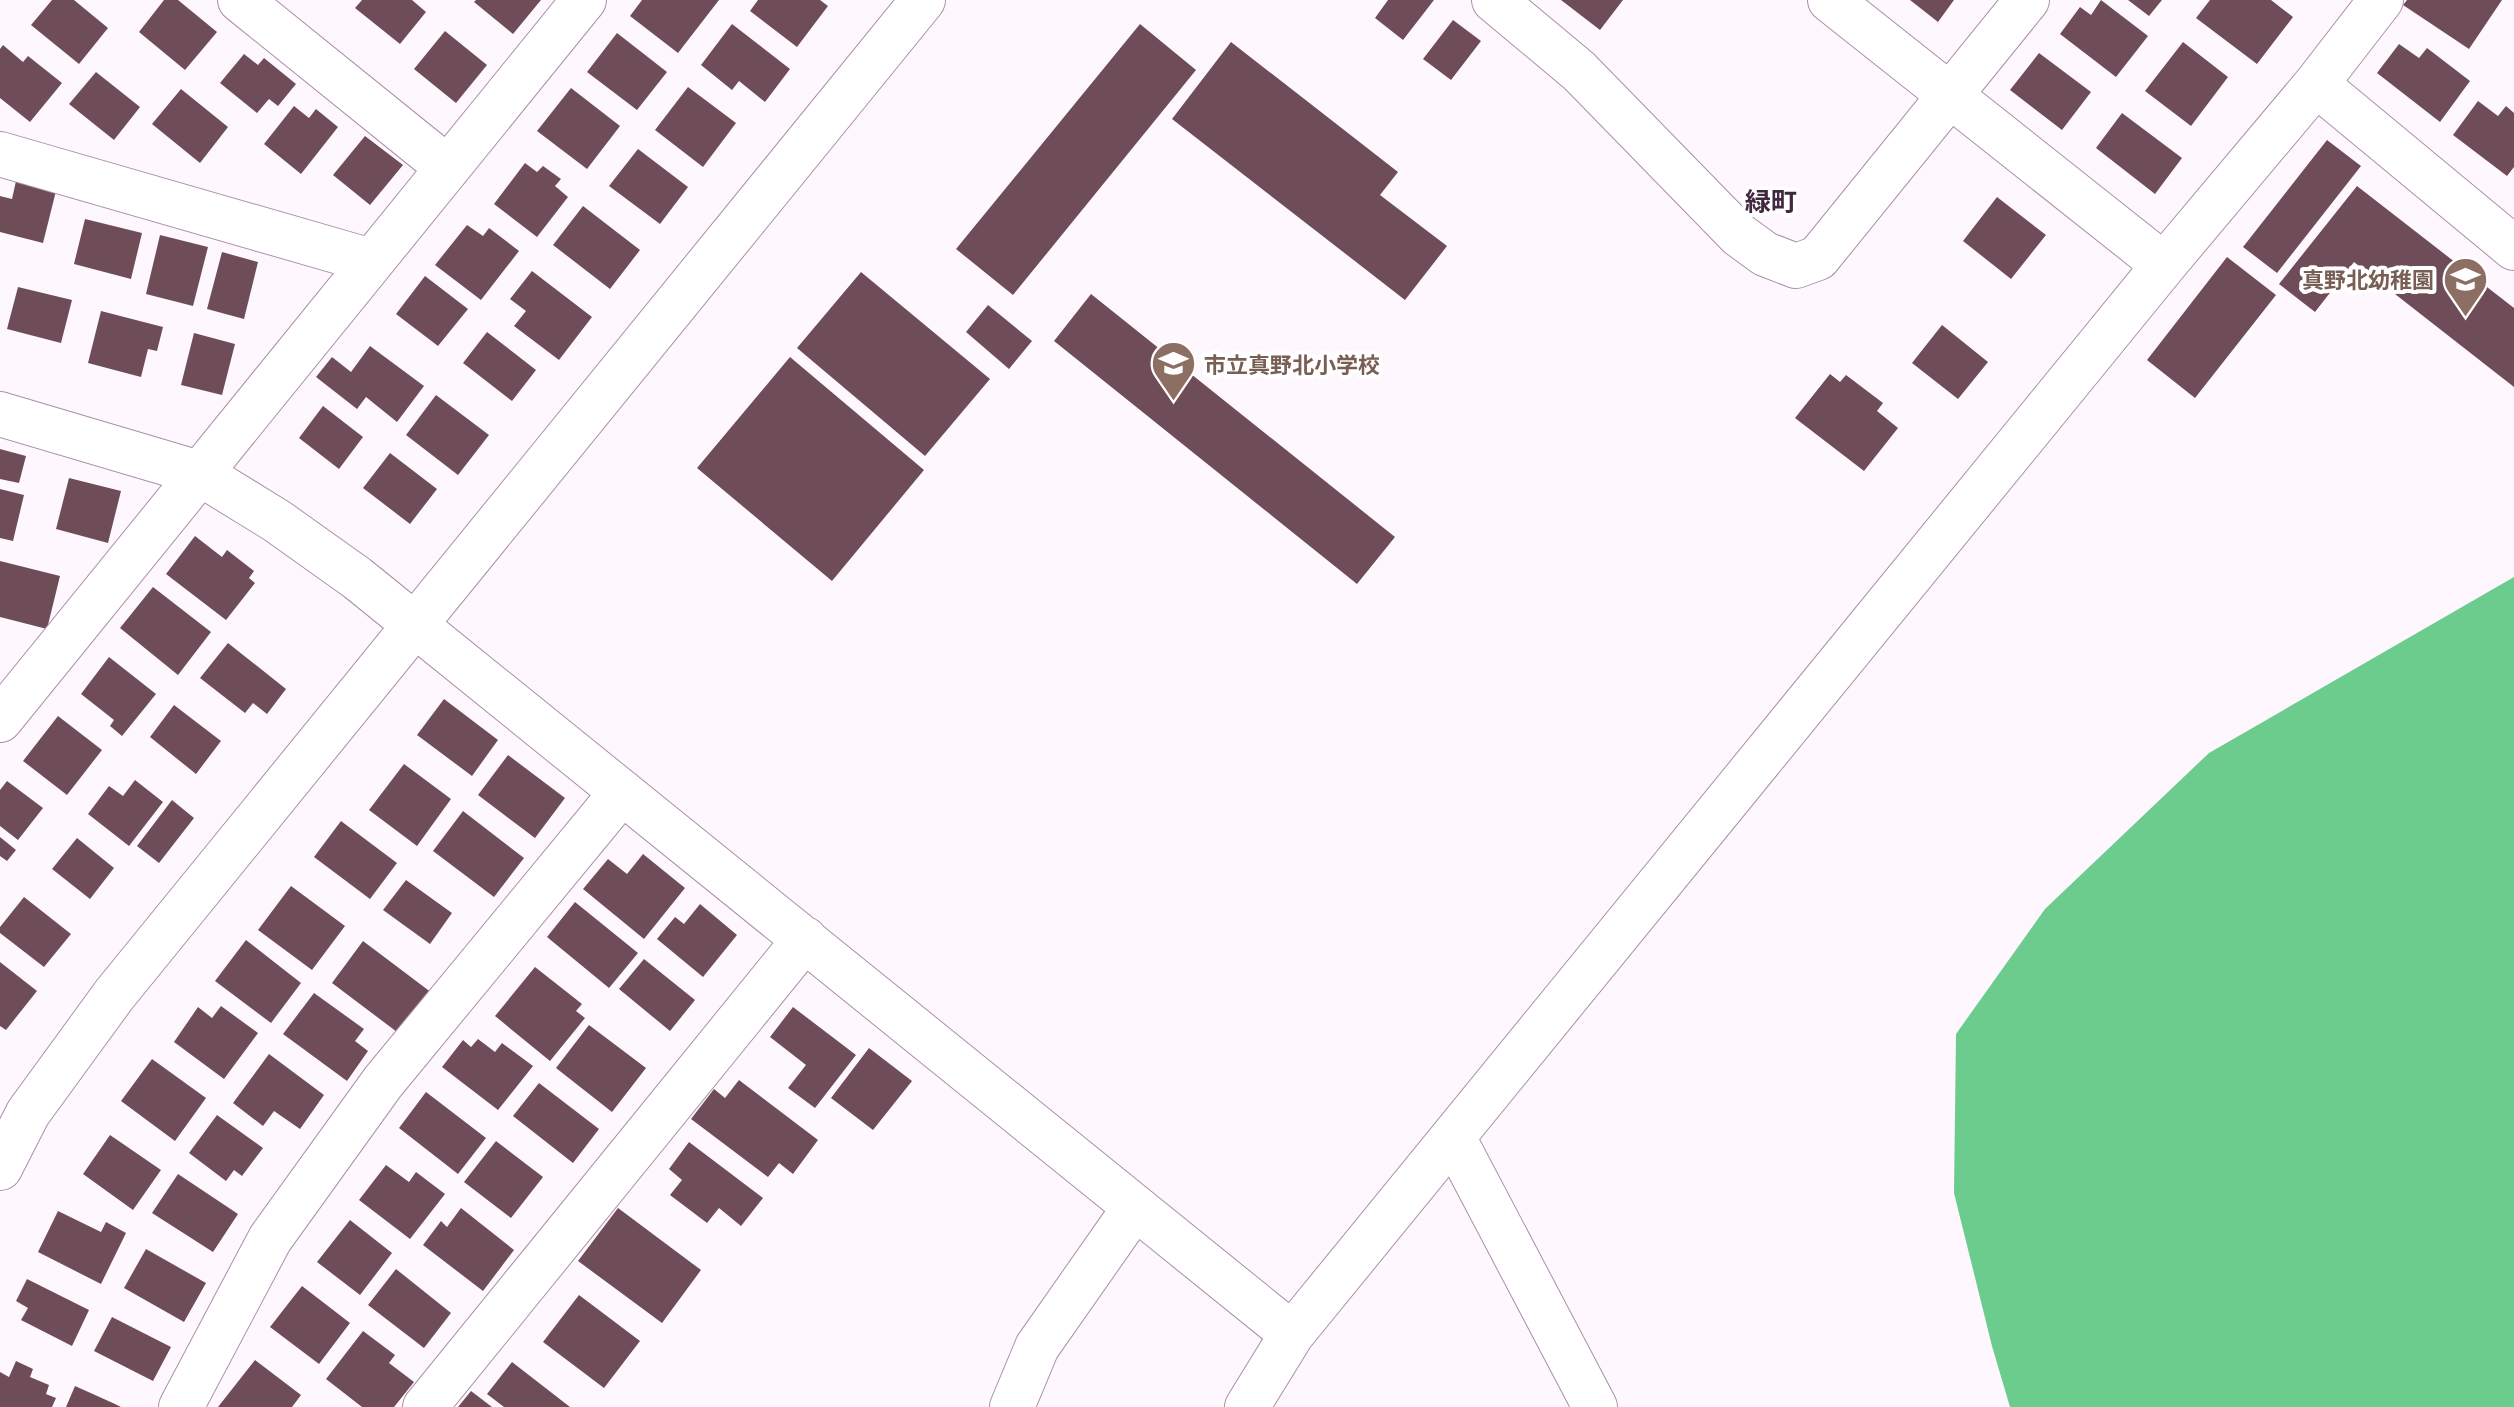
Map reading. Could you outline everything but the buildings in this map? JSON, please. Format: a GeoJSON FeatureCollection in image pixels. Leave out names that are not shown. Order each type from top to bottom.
{"type":"FeatureCollection","features":[{"type":"Feature","properties":{"kind":"street"},"geometry":{"type":"LineString","coordinates":[[240,0],[448,168]]}},
{"type":"Feature","properties":{"kind":"street"},"geometry":{"type":"LineString","coordinates":[[8,695],[199,473],[584,0]]}},
{"type":"Feature","properties":{"kind":"street"},"geometry":{"type":"LineString","coordinates":[[0,1168],[28,1113],[114,995],[923,0]]}},
{"type":"Feature","properties":{"kind":"street"},"geometry":{"type":"LineString","coordinates":[[1494,0],[1579,71],[1739,235],[1765,254],[1796,266],[1818,258],[2027,0]]}},
{"type":"Feature","properties":{"kind":"street"},"geometry":{"type":"LineString","coordinates":[[1830,0],[2164,265]]}},
{"type":"Feature","properties":{"kind":"street"},"geometry":{"type":"LineString","coordinates":[[1247,1407],[1292,1334],[2164,265],[2316,84],[2381,0]]}},
{"type":"Feature","properties":{"kind":"street"},"geometry":{"type":"LineString","coordinates":[[2316,84],[2511,239]]}},
{"type":"Feature","properties":{"kind":"street"},"geometry":{"type":"LineString","coordinates":[[0,154],[371,261]]}},
{"type":"Feature","properties":{"kind":"street"},"geometry":{"type":"LineString","coordinates":[[0,414],[199,473],[277,521],[415,624],[1292,1334]]}},
{"type":"Feature","properties":{"kind":"street"},"geometry":{"type":"LineString","coordinates":[[181,1407],[278,1227],[383,1082],[622,792]]}},
{"type":"Feature","properties":{"kind":"street"},"geometry":{"type":"LineString","coordinates":[[425,1407],[805,939]]}},
{"type":"Feature","properties":{"kind":"street"},"geometry":{"type":"LineString","coordinates":[[1453,1137],[1595,1407]]}},
{"type":"Feature","properties":{"kind":"street"},"geometry":{"type":"LineString","coordinates":[[1012,1407],[1037,1347],[1135,1207]]}},
{"type":"Feature","properties":{"kind":"green space"},"geometry":{"type":"Polygon","coordinates":[[[2514,577],[2514,1407],[2010,1407],[1954,1193],[1956,1034],[2045,909],[2209,753],[2514,577]]]}},
{"type":"Feature","properties":{"kind":"place","name":"真野北幼稚園"},"geometry":{"type":"Point","coordinates":[2465,318]}},
{"type":"Feature","properties":{"kind":"place","name":"市立真野北小学校"},"geometry":{"type":"Point","coordinates":[1173,403]}},
{"type":"Feature","properties":{"kind":"district","name":"緑町"},"geometry":{"type":"Point","coordinates":[1771,200]}}]}
